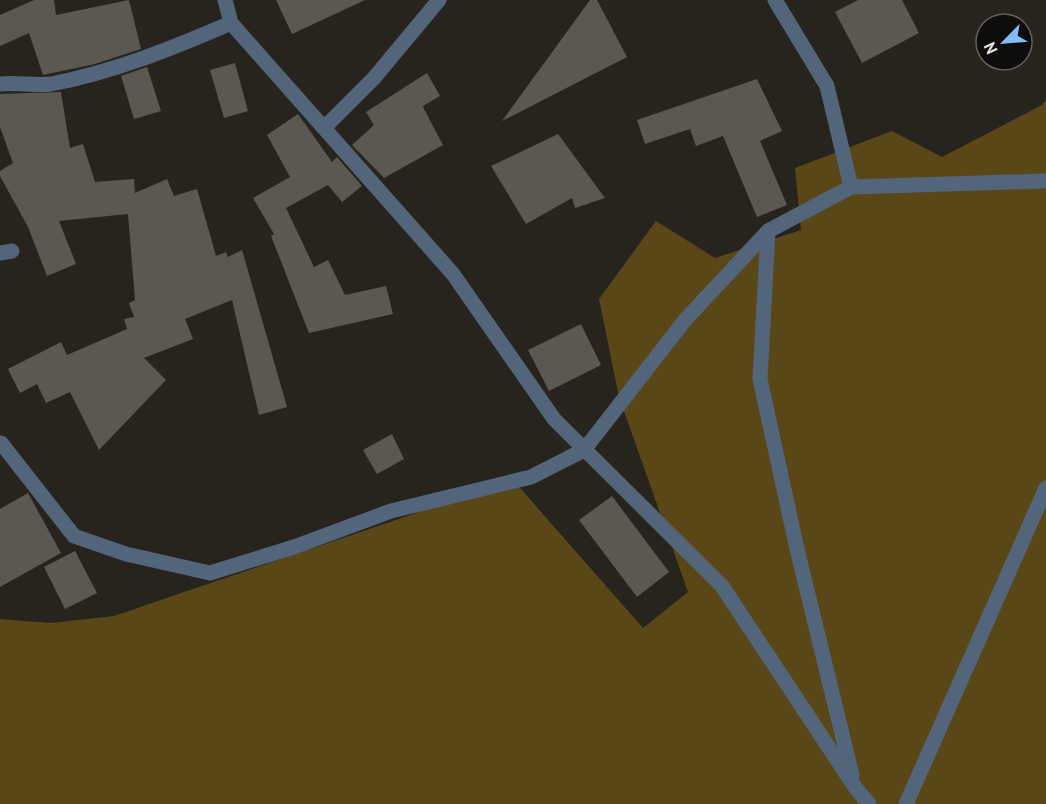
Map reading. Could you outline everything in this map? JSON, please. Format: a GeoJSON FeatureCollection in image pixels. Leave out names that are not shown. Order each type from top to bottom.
{"type":"FeatureCollection","features":[{"type":"Feature","properties":{"kind":"street"},"geometry":{"type":"LineString","coordinates":[[225,0],[231,23],[326,127],[453,274],[554,419],[722,586],[855,787],[869,804]]}},
{"type":"Feature","properties":{"kind":"street"},"geometry":{"type":"LineString","coordinates":[[326,127],[375,78],[439,0]]}},
{"type":"Feature","properties":{"kind":"street"},"geometry":{"type":"LineString","coordinates":[[781,4],[827,86],[851,187]]}},
{"type":"Feature","properties":{"kind":"street"},"geometry":{"type":"LineString","coordinates":[[0,84],[48,84],[92,74],[160,53],[231,23]]}},
{"type":"Feature","properties":{"kind":"street"},"geometry":{"type":"LineString","coordinates":[[1,443],[74,536],[126,554],[210,573],[294,547],[391,511],[531,477],[584,450],[685,320],[768,231],[851,187],[1046,181]]}},
{"type":"Feature","properties":{"kind":"street"},"geometry":{"type":"LineString","coordinates":[[768,231],[760,379],[797,549],[855,787]]}},
{"type":"Feature","properties":{"kind":"street"},"geometry":{"type":"LineString","coordinates":[[906,804],[1046,488]]}},
{"type":"Feature","properties":{"kind":"shaded area"},"geometry":{"type":"Polygon","coordinates":[[[1046,100],[1046,804],[0,804],[0,619],[51,623],[114,616],[513,480],[643,628],[688,592],[619,397],[599,299],[656,221],[715,258],[801,230],[795,168],[892,131],[942,157],[1042,105],[1046,100]]]}},
{"type":"Feature","properties":{"kind":"building"},"geometry":{"type":"Polygon","coordinates":[[[34,0],[54,0],[56,15],[129,0],[141,49],[95,64],[43,75],[29,33],[0,46],[0,15],[34,0]]]}},
{"type":"Feature","properties":{"kind":"building"},"geometry":{"type":"Polygon","coordinates":[[[276,0],[365,0],[292,34],[276,0]]]}},
{"type":"Feature","properties":{"kind":"building"},"geometry":{"type":"Polygon","coordinates":[[[590,0],[597,0],[627,57],[502,121],[590,0]]]}},
{"type":"Feature","properties":{"kind":"building"},"geometry":{"type":"Polygon","coordinates":[[[858,0],[902,0],[919,33],[862,63],[835,12],[858,0]]]}},
{"type":"Feature","properties":{"kind":"building"},"geometry":{"type":"Polygon","coordinates":[[[235,63],[248,111],[224,118],[210,70],[235,63]]]}},
{"type":"Feature","properties":{"kind":"building"},"geometry":{"type":"Polygon","coordinates":[[[147,67],[161,111],[134,119],[121,76],[147,67]]]}},
{"type":"Feature","properties":{"kind":"building"},"geometry":{"type":"Polygon","coordinates":[[[427,73],[440,96],[423,106],[443,145],[384,178],[352,145],[374,125],[366,112],[427,73]]]}},
{"type":"Feature","properties":{"kind":"building"},"geometry":{"type":"Polygon","coordinates":[[[757,79],[782,131],[760,141],[787,205],[757,217],[723,136],[696,146],[690,129],[645,144],[637,120],[757,79]]]}},
{"type":"Feature","properties":{"kind":"building"},"geometry":{"type":"Polygon","coordinates":[[[61,92],[70,148],[83,144],[95,182],[134,179],[135,193],[167,179],[174,196],[197,189],[216,256],[226,252],[228,257],[242,250],[287,407],[259,415],[232,300],[185,319],[193,339],[144,358],[166,380],[99,450],[70,392],[46,403],[37,384],[20,393],[8,369],[61,342],[67,355],[127,329],[124,319],[134,317],[129,303],[135,300],[128,214],[59,221],[76,264],[47,276],[28,227],[0,176],[0,171],[13,163],[0,127],[0,94],[61,92]]]}},
{"type":"Feature","properties":{"kind":"building"},"geometry":{"type":"Polygon","coordinates":[[[298,114],[332,162],[337,157],[362,186],[342,202],[328,185],[286,208],[314,267],[328,260],[345,295],[386,286],[393,314],[309,333],[271,236],[274,234],[253,198],[290,177],[267,135],[298,114]]]}},
{"type":"Feature","properties":{"kind":"building"},"geometry":{"type":"Polygon","coordinates":[[[558,134],[605,198],[575,208],[572,198],[526,224],[491,166],[558,134]]]}},
{"type":"Feature","properties":{"kind":"building"},"geometry":{"type":"Polygon","coordinates":[[[581,324],[601,365],[549,391],[528,350],[581,324]]]}},
{"type":"Feature","properties":{"kind":"building"},"geometry":{"type":"Polygon","coordinates":[[[392,434],[404,459],[377,474],[363,450],[392,434]]]}},
{"type":"Feature","properties":{"kind":"building"},"geometry":{"type":"Polygon","coordinates":[[[28,493],[61,553],[0,587],[0,509],[28,493]]]}},
{"type":"Feature","properties":{"kind":"building"},"geometry":{"type":"Polygon","coordinates":[[[612,496],[669,572],[637,597],[579,520],[612,496]]]}},
{"type":"Feature","properties":{"kind":"building"},"geometry":{"type":"Polygon","coordinates":[[[75,551],[97,593],[65,609],[44,567],[75,551]]]}}]}
